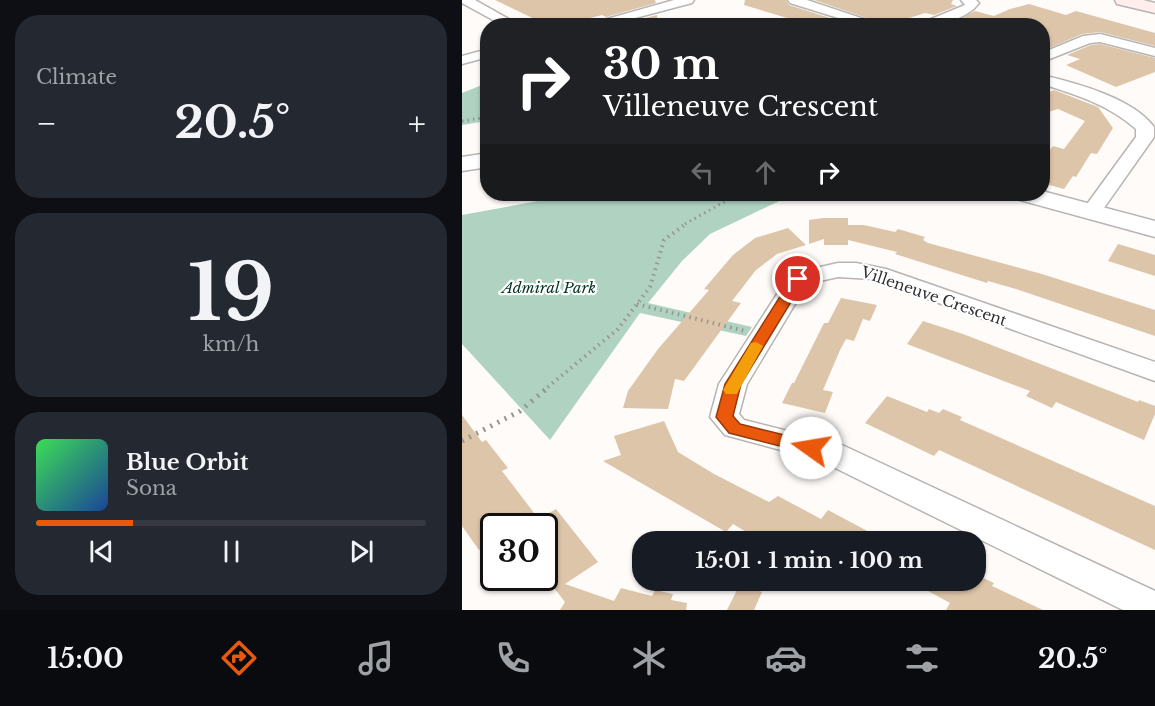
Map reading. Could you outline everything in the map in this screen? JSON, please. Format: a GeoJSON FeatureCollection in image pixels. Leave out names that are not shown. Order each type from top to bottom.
{"type":"FeatureCollection","features":[{"type":"Feature","properties":{"kind":"main road"},"geometry":{"type":"LineString","coordinates":[[1123,0],[1155,8]]}},
{"type":"Feature","properties":{"kind":"street"},"geometry":{"type":"LineString","coordinates":[[466,0],[500,18]]}},
{"type":"Feature","properties":{"kind":"street"},"geometry":{"type":"LineString","coordinates":[[633,0],[652,8]]}},
{"type":"Feature","properties":{"kind":"street"},"geometry":{"type":"LineString","coordinates":[[616,18],[688,0]]}},
{"type":"Feature","properties":{"kind":"street"},"geometry":{"type":"LineString","coordinates":[[794,0],[853,18]]}},
{"type":"Feature","properties":{"kind":"street"},"geometry":{"type":"LineString","coordinates":[[942,18],[969,8],[973,3],[968,0]]}},
{"type":"Feature","properties":{"kind":"street"},"geometry":{"type":"LineString","coordinates":[[1050,55],[1088,39],[1100,38],[1155,52]]}},
{"type":"Feature","properties":{"kind":"street"},"geometry":{"type":"LineString","coordinates":[[462,60],[480,55]]}},
{"type":"Feature","properties":{"kind":"street"},"geometry":{"type":"LineString","coordinates":[[1050,81],[1081,91],[1123,109],[1145,127],[1150,138],[1092,211]]}},
{"type":"Feature","properties":{"kind":"street"},"geometry":{"type":"LineString","coordinates":[[462,164],[480,161]]}},
{"type":"Feature","properties":{"kind":"street"},"geometry":{"type":"LineString","coordinates":[[1050,200],[1155,229]]}},
{"type":"Feature","properties":{"kind":"street","name":"Villeneuve Crescent"},"geometry":{"type":"LineString","coordinates":[[1155,372],[858,269],[834,269],[798,279],[733,384],[724,417],[735,429],[829,452],[1155,608]]}},
{"type":"Feature","properties":{"kind":"path"},"geometry":{"type":"LineString","coordinates":[[462,121],[480,118]]}},
{"type":"Feature","properties":{"kind":"path"},"geometry":{"type":"LineString","coordinates":[[462,441],[520,411],[618,329],[650,287],[664,240],[697,216],[725,201]]}},
{"type":"Feature","properties":{"kind":"path"},"geometry":{"type":"LineString","coordinates":[[637,304],[763,335]]}},
{"type":"Feature","properties":{"kind":"green space"},"geometry":{"type":"Polygon","coordinates":[[[480,86],[480,122],[462,125],[462,93],[480,86]]]}},
{"type":"Feature","properties":{"kind":"green space","name":"Admiral Park"},"geometry":{"type":"Polygon","coordinates":[[[538,201],[779,201],[710,234],[682,261],[648,303],[752,327],[746,336],[640,313],[550,440],[462,344],[462,215],[538,201]]]}},
{"type":"Feature","properties":{"kind":"building"},"geometry":{"type":"Polygon","coordinates":[[[495,0],[655,0],[656,3],[606,17],[602,15],[590,18],[532,18],[495,0]]]}},
{"type":"Feature","properties":{"kind":"building"},"geometry":{"type":"Polygon","coordinates":[[[745,0],[786,0],[789,5],[830,18],[787,18],[744,5],[745,0]]]}},
{"type":"Feature","properties":{"kind":"building"},"geometry":{"type":"Polygon","coordinates":[[[814,0],[953,0],[951,4],[957,6],[934,15],[925,13],[909,18],[867,18],[814,0]]]}},
{"type":"Feature","properties":{"kind":"building"},"geometry":{"type":"Polygon","coordinates":[[[1029,4],[1066,15],[1076,11],[1155,33],[1155,46],[1100,32],[1082,34],[1050,48],[1050,18],[962,18],[975,11],[994,16],[1029,4]]]}},
{"type":"Feature","properties":{"kind":"building"},"geometry":{"type":"Polygon","coordinates":[[[1100,44],[1155,58],[1155,72],[1116,87],[1066,65],[1080,59],[1067,55],[1091,45],[1100,44]]]}},
{"type":"Feature","properties":{"kind":"building"},"geometry":{"type":"Polygon","coordinates":[[[1054,90],[1098,107],[1113,128],[1097,154],[1091,153],[1076,177],[1073,176],[1064,189],[1050,185],[1050,150],[1053,146],[1064,149],[1085,121],[1058,109],[1050,112],[1050,92],[1054,90]]]}},
{"type":"Feature","properties":{"kind":"building"},"geometry":{"type":"Polygon","coordinates":[[[848,218],[848,225],[864,225],[895,232],[898,229],[925,237],[923,240],[928,243],[1042,274],[1155,310],[1155,336],[1016,289],[988,281],[987,283],[895,254],[897,252],[848,240],[848,245],[824,245],[824,239],[809,244],[809,220],[848,218]]]}},
{"type":"Feature","properties":{"kind":"building"},"geometry":{"type":"Polygon","coordinates":[[[788,228],[806,245],[777,254],[756,270],[732,301],[741,303],[684,381],[675,379],[668,409],[623,408],[628,391],[658,349],[709,290],[704,289],[733,255],[755,238],[788,228]]]}},
{"type":"Feature","properties":{"kind":"building"},"geometry":{"type":"Polygon","coordinates":[[[1118,244],[1155,255],[1155,276],[1108,261],[1118,244]]]}},
{"type":"Feature","properties":{"kind":"building"},"geometry":{"type":"Polygon","coordinates":[[[841,298],[877,305],[870,321],[863,319],[854,341],[846,339],[840,350],[823,390],[833,392],[825,413],[782,403],[824,323],[828,323],[841,298]]]}},
{"type":"Feature","properties":{"kind":"building"},"geometry":{"type":"Polygon","coordinates":[[[923,321],[963,334],[1138,402],[1139,400],[1155,406],[1155,414],[1144,440],[1056,402],[1052,408],[1026,396],[1030,391],[907,344],[923,321]]]}},
{"type":"Feature","properties":{"kind":"building"},"geometry":{"type":"Polygon","coordinates":[[[887,396],[927,412],[929,409],[939,413],[943,409],[962,417],[960,420],[1155,506],[1155,550],[939,450],[934,456],[865,423],[887,396]]]}},
{"type":"Feature","properties":{"kind":"building"},"geometry":{"type":"Polygon","coordinates":[[[462,415],[482,442],[486,440],[508,468],[502,471],[534,513],[480,513],[479,550],[462,526],[462,415]]]}},
{"type":"Feature","properties":{"kind":"building"},"geometry":{"type":"Polygon","coordinates":[[[664,421],[678,452],[714,474],[769,502],[778,496],[821,519],[828,510],[867,531],[745,531],[733,524],[724,531],[603,461],[621,455],[614,436],[664,421]]]}},
{"type":"Feature","properties":{"kind":"building"},"geometry":{"type":"Polygon","coordinates":[[[556,509],[598,562],[565,584],[614,601],[621,588],[652,596],[654,591],[673,594],[671,600],[687,603],[686,610],[560,610],[565,602],[556,591],[558,513],[549,513],[556,509]]]}},
{"type":"Feature","properties":{"kind":"building"},"geometry":{"type":"Polygon","coordinates":[[[986,579],[994,583],[992,586],[1043,610],[946,610],[950,603],[928,591],[986,591],[986,579]]]}},
{"type":"Feature","properties":{"kind":"building"},"geometry":{"type":"Polygon","coordinates":[[[736,591],[762,592],[754,610],[727,610],[736,591]]]}},
{"type":"Feature","properties":{"kind":"slow traffic"},"geometry":{"type":"LineString","coordinates":[[731,390],[756,346]]}},
{"type":"Feature","properties":{"kind":"route"},"geometry":{"type":"LineString","coordinates":[[798,279],[733,384],[724,417],[735,429],[811,448]]}}]}
